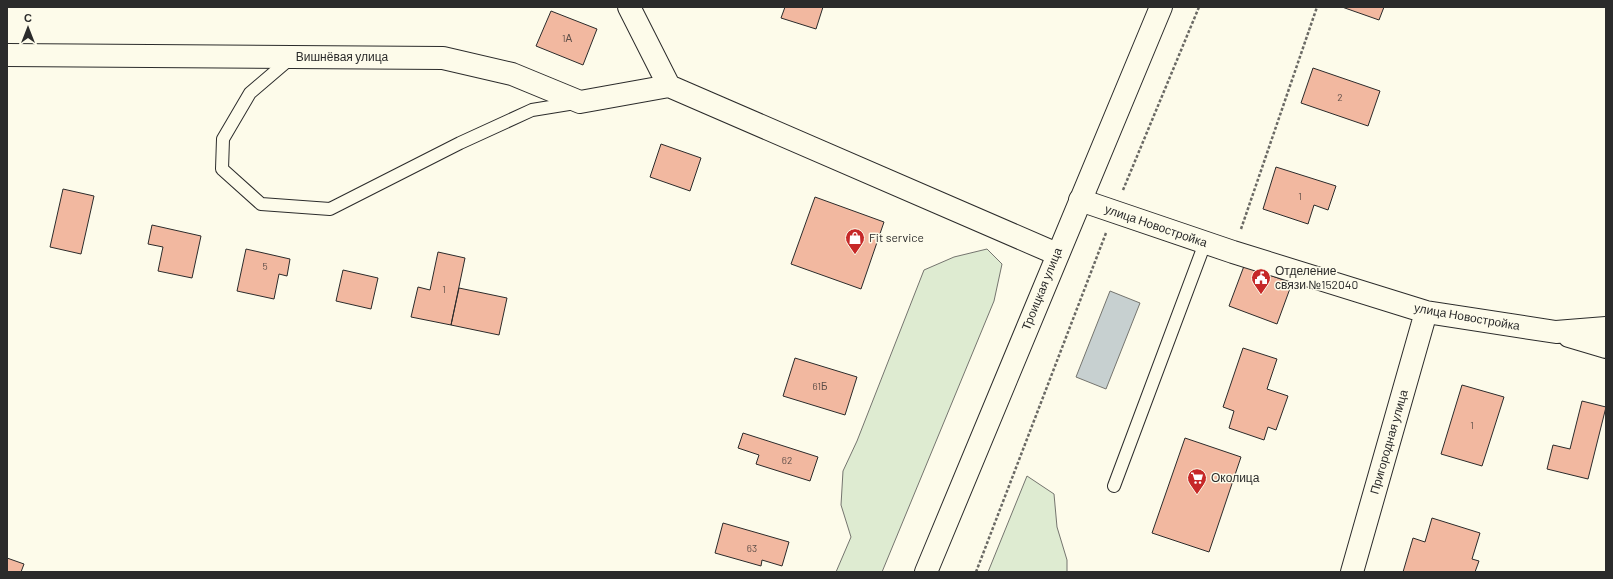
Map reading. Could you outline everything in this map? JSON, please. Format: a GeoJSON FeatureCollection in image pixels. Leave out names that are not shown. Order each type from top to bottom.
{"type":"FeatureCollection","features":[{"type":"Feature","properties":{"kind":"street"},"geometry":{"type":"LineString","coordinates":[[629,7],[669,86]]}},
{"type":"Feature","properties":{"kind":"street","name":"Троицкая улица"},"geometry":{"type":"LineString","coordinates":[[926,572],[1160,7]]}},
{"type":"Feature","properties":{"kind":"street","name":"Вишнёвая улица"},"geometry":{"type":"LineString","coordinates":[[7,55],[443,58],[512,74],[580,102]]}},
{"type":"Feature","properties":{"kind":"street"},"geometry":{"type":"LineString","coordinates":[[580,102],[669,86],[1057,254]]}},
{"type":"Feature","properties":{"kind":"street","name":"улица Новостройка"},"geometry":{"type":"LineString","coordinates":[[1080,200],[1205,243],[1426,312],[1556,332],[1606,328]]}},
{"type":"Feature","properties":{"kind":"street","name":"Пригородная улица"},"geometry":{"type":"LineString","coordinates":[[1352,572],[1426,312]]}},
{"type":"Feature","properties":{"kind":"street"},"geometry":{"type":"LineString","coordinates":[[1556,332],[1606,347]]}},
{"type":"Feature","properties":{"kind":"lane"},"geometry":{"type":"LineString","coordinates":[[293,57],[250,93],[223,139],[222,169],[261,204],[330,209],[460,143],[532,110],[580,102]]}},
{"type":"Feature","properties":{"kind":"lane"},"geometry":{"type":"LineString","coordinates":[[1114,486],[1205,243]]}},
{"type":"Feature","properties":{"kind":"path"},"geometry":{"type":"LineString","coordinates":[[976,572],[1028,442],[1114,212],[1199,7]]}},
{"type":"Feature","properties":{"kind":"path"},"geometry":{"type":"LineString","coordinates":[[1233,252],[1317,7]]}},
{"type":"Feature","properties":{"kind":"green space"},"geometry":{"type":"Polygon","coordinates":[[[987,249],[1002,264],[994,301],[882,572],[836,572],[851,537],[841,505],[843,471],[857,441],[924,270],[954,257],[987,249]]]}},
{"type":"Feature","properties":{"kind":"green space"},"geometry":{"type":"Polygon","coordinates":[[[1027,476],[1054,494],[1057,527],[1067,560],[1067,572],[988,572],[1027,476]]]}},
{"type":"Feature","properties":{"kind":"shaded area"},"geometry":{"type":"Polygon","coordinates":[[[1110,291],[1140,303],[1106,389],[1076,377],[1110,291]]]}},
{"type":"Feature","properties":{"kind":"building"},"geometry":{"type":"Polygon","coordinates":[[[785,7],[823,7],[816,29],[781,18],[785,7]]]}},
{"type":"Feature","properties":{"kind":"building"},"geometry":{"type":"Polygon","coordinates":[[[1342,7],[1384,7],[1379,20],[1342,7]]]}},
{"type":"Feature","properties":{"kind":"building"},"geometry":{"type":"Polygon","coordinates":[[[551,11],[597,29],[583,65],[536,46],[551,11]]]}},
{"type":"Feature","properties":{"kind":"building"},"geometry":{"type":"Polygon","coordinates":[[[1313,68],[1380,91],[1368,126],[1301,103],[1313,68]]]}},
{"type":"Feature","properties":{"kind":"building"},"geometry":{"type":"Polygon","coordinates":[[[661,144],[701,158],[690,191],[650,177],[661,144]]]}},
{"type":"Feature","properties":{"kind":"building"},"geometry":{"type":"Polygon","coordinates":[[[1276,167],[1336,186],[1328,210],[1314,205],[1308,224],[1263,209],[1276,167]]]}},
{"type":"Feature","properties":{"kind":"building"},"geometry":{"type":"Polygon","coordinates":[[[63,189],[94,196],[81,254],[50,247],[63,189]]]}},
{"type":"Feature","properties":{"kind":"building"},"geometry":{"type":"Polygon","coordinates":[[[815,197],[884,222],[861,289],[791,264],[815,197]]]}},
{"type":"Feature","properties":{"kind":"building"},"geometry":{"type":"Polygon","coordinates":[[[152,225],[201,236],[192,278],[158,271],[163,247],[148,244],[152,225]]]}},
{"type":"Feature","properties":{"kind":"building"},"geometry":{"type":"Polygon","coordinates":[[[246,249],[290,259],[287,276],[279,274],[274,299],[237,291],[246,249]]]}},
{"type":"Feature","properties":{"kind":"building"},"geometry":{"type":"Polygon","coordinates":[[[438,252],[465,258],[451,325],[411,317],[418,287],[430,290],[438,252]]]}},
{"type":"Feature","properties":{"kind":"building","name":"Отделение связи №152040"},"geometry":{"type":"Polygon","coordinates":[[[1244,266],[1292,283],[1277,324],[1229,306],[1244,266]]]}},
{"type":"Feature","properties":{"kind":"building"},"geometry":{"type":"Polygon","coordinates":[[[343,270],[378,278],[371,309],[336,301],[343,270]]]}},
{"type":"Feature","properties":{"kind":"building"},"geometry":{"type":"Polygon","coordinates":[[[459,288],[507,298],[499,335],[451,325],[459,288]]]}},
{"type":"Feature","properties":{"kind":"building"},"geometry":{"type":"Polygon","coordinates":[[[1243,348],[1277,359],[1267,389],[1288,396],[1276,430],[1268,427],[1264,440],[1229,428],[1234,411],[1223,407],[1243,348]]]}},
{"type":"Feature","properties":{"kind":"building"},"geometry":{"type":"Polygon","coordinates":[[[795,358],[857,377],[845,415],[783,396],[795,358]]]}},
{"type":"Feature","properties":{"kind":"building"},"geometry":{"type":"Polygon","coordinates":[[[1462,385],[1504,397],[1482,466],[1441,454],[1462,385]]]}},
{"type":"Feature","properties":{"kind":"building"},"geometry":{"type":"Polygon","coordinates":[[[1582,401],[1606,407],[1588,479],[1547,469],[1553,445],[1570,449],[1582,401]]]}},
{"type":"Feature","properties":{"kind":"building"},"geometry":{"type":"Polygon","coordinates":[[[743,433],[818,457],[810,481],[756,464],[759,455],[738,448],[743,433]]]}},
{"type":"Feature","properties":{"kind":"building","name":"Околица"},"geometry":{"type":"Polygon","coordinates":[[[1185,438],[1241,457],[1209,552],[1152,533],[1185,438]]]}},
{"type":"Feature","properties":{"kind":"building"},"geometry":{"type":"Polygon","coordinates":[[[1432,518],[1480,533],[1472,559],[1479,561],[1475,572],[1403,572],[1413,538],[1425,542],[1432,518]]]}},
{"type":"Feature","properties":{"kind":"building"},"geometry":{"type":"Polygon","coordinates":[[[723,523],[789,542],[782,566],[762,560],[761,566],[715,553],[723,523]]]}},
{"type":"Feature","properties":{"kind":"building"},"geometry":{"type":"Polygon","coordinates":[[[7,558],[24,564],[21,572],[7,572],[7,558]]]}},
{"type":"Feature","properties":{"kind":"place","name":"Fit service"},"geometry":{"type":"Point","coordinates":[855,255]}},
{"type":"Feature","properties":{"kind":"place","name":"Отделение связи №152040"},"geometry":{"type":"Point","coordinates":[1261,295]}},
{"type":"Feature","properties":{"kind":"place","name":"Околица"},"geometry":{"type":"Point","coordinates":[1197,495]}}]}
